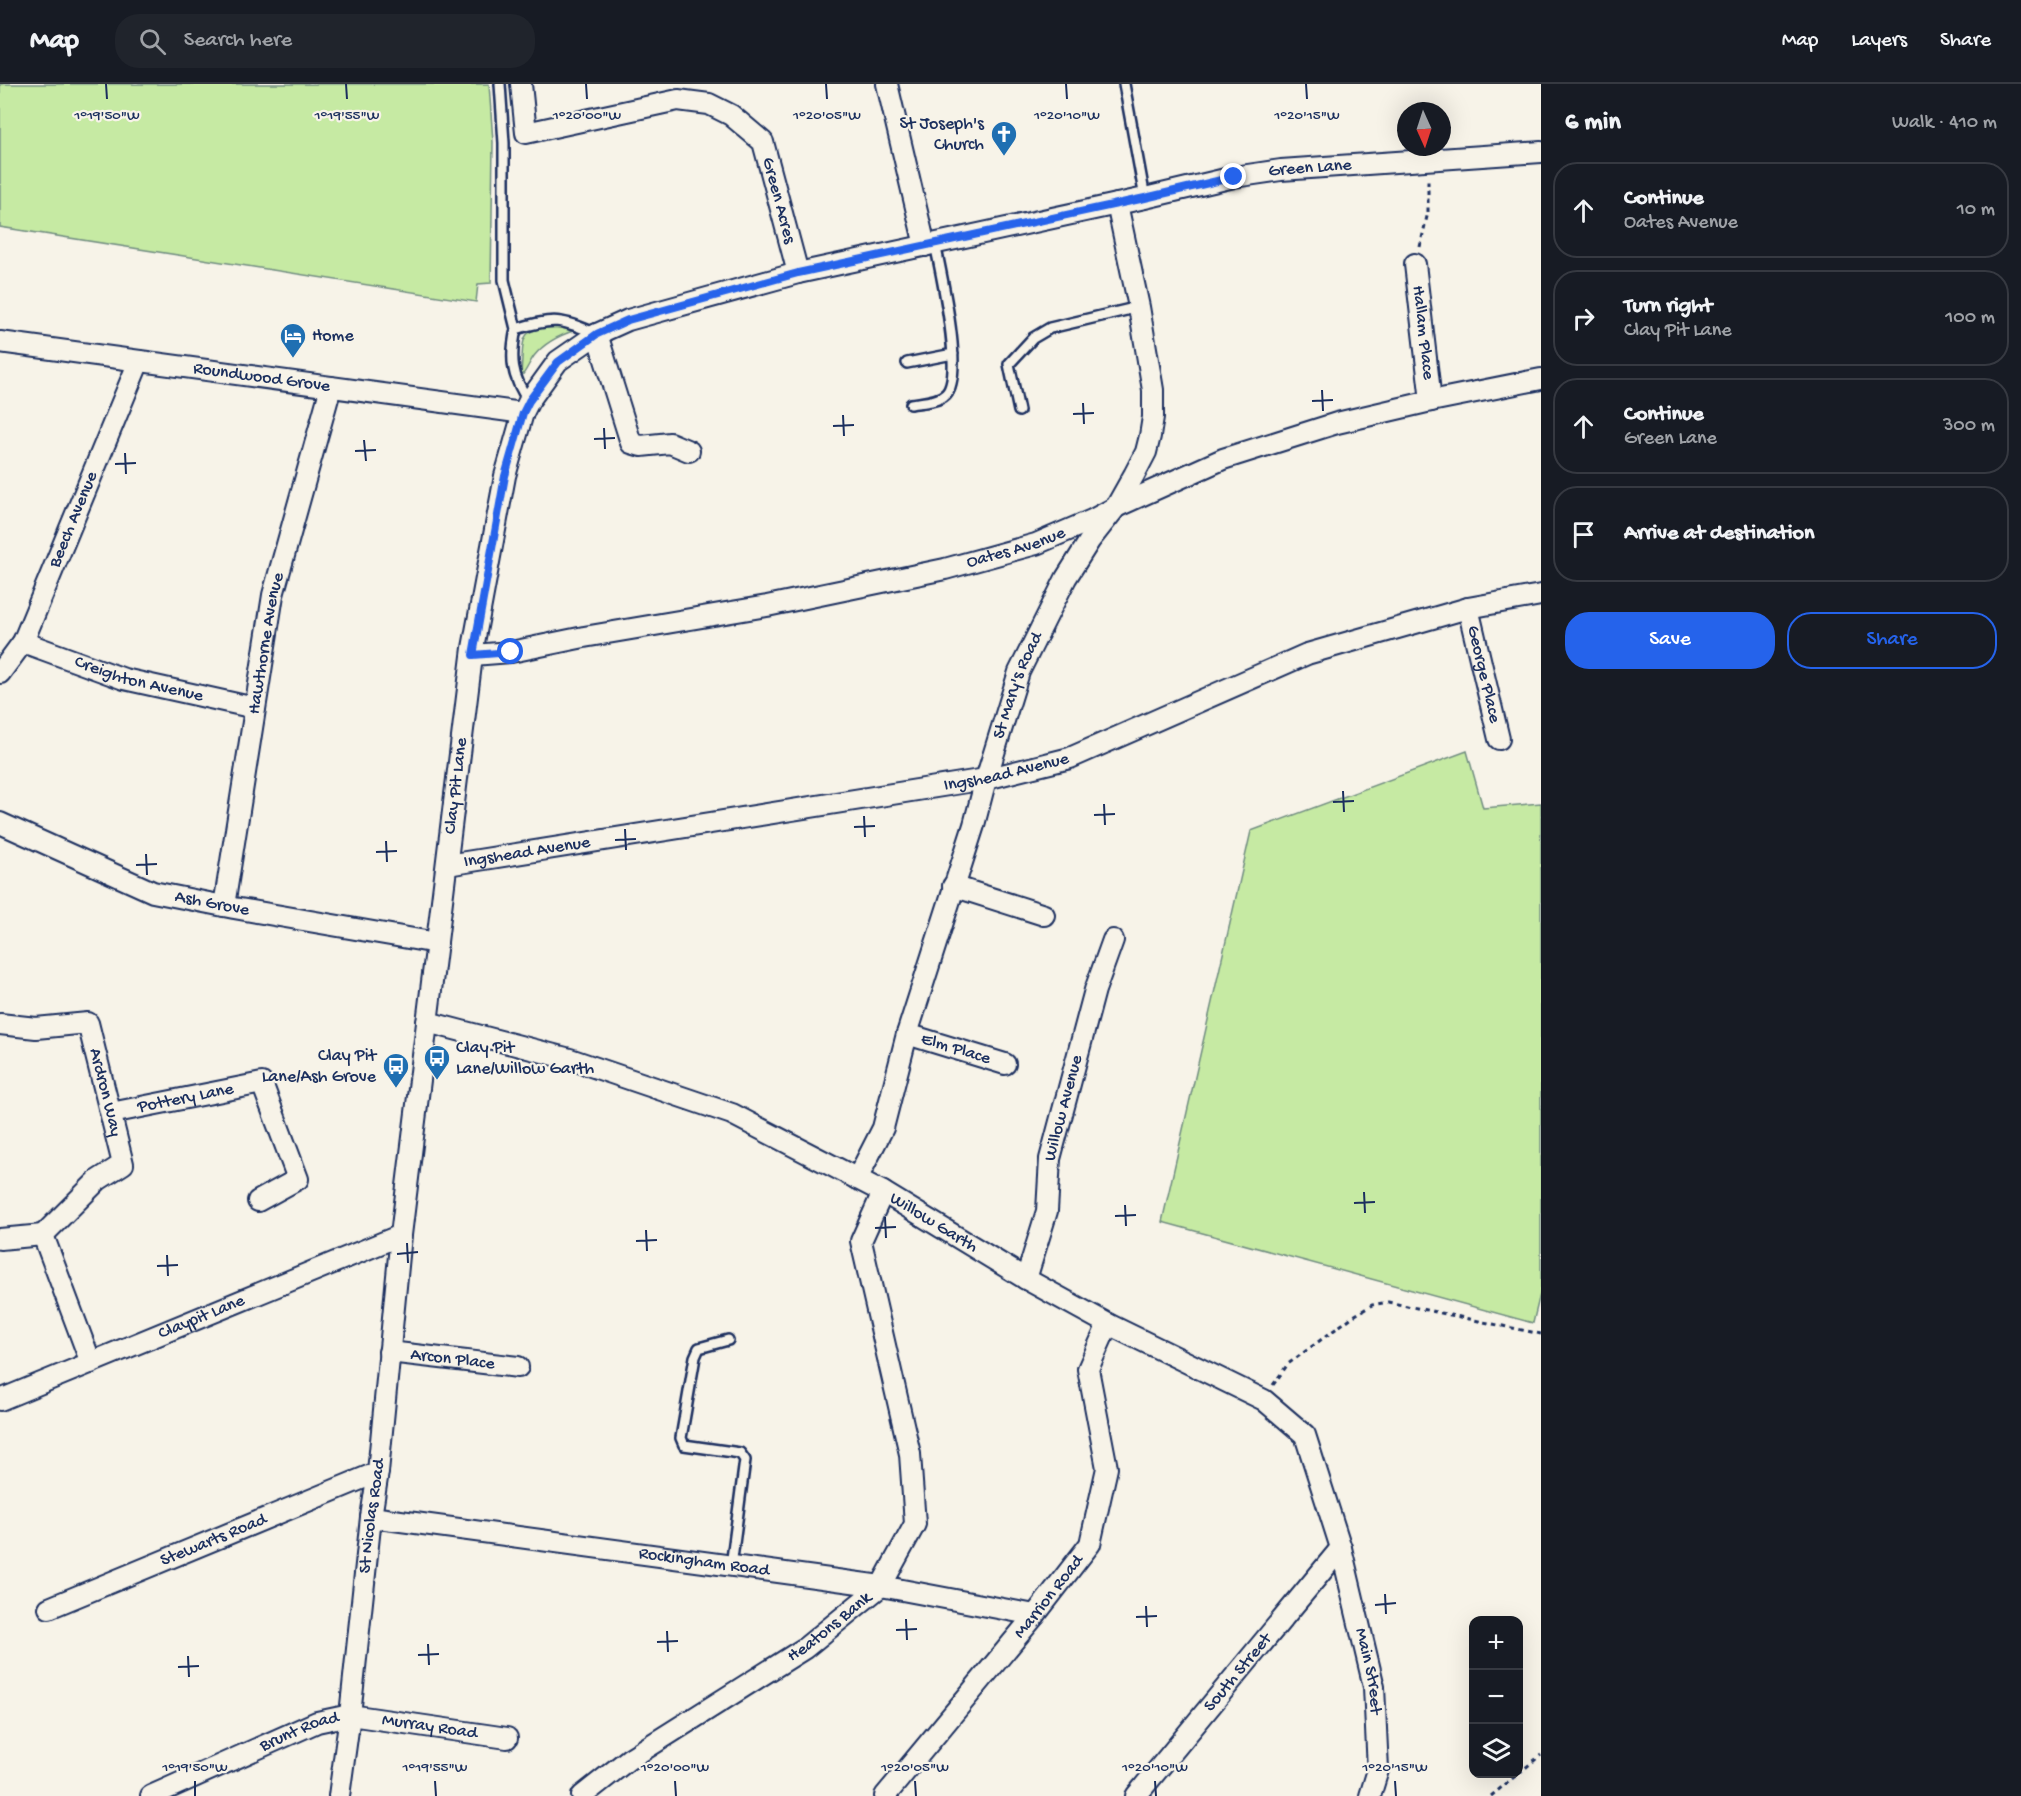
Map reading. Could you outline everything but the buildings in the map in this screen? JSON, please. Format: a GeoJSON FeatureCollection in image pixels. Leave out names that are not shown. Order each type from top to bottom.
{"type":"FeatureCollection","features":[{"type":"Feature","properties":{"kind":"street","name":"Green Acres"},"geometry":{"type":"LineString","coordinates":[[521,84],[526,133],[677,92],[731,115],[763,142],[798,273]]}},
{"type":"Feature","properties":{"kind":"street"},"geometry":{"type":"LineString","coordinates":[[887,84],[930,244]]}},
{"type":"Feature","properties":{"kind":"street","name":"Green Lane"},"geometry":{"type":"LineString","coordinates":[[526,407],[558,362],[597,334],[628,320],[798,273],[1234,177],[1281,170],[1541,152]]}},
{"type":"Feature","properties":{"kind":"street","name":"St Mary's Road"},"geometry":{"type":"LineString","coordinates":[[857,1179],[883,1128],[907,1034],[974,825],[1019,672],[1066,578],[1090,540],[1116,507],[1146,452],[1153,417],[1153,390],[1139,307],[1116,204]]}},
{"type":"Feature","properties":{"kind":"street","name":"Hallam Place"},"geometry":{"type":"LineString","coordinates":[[1415,264],[1431,401]]}},
{"type":"Feature","properties":{"kind":"street"},"geometry":{"type":"LineString","coordinates":[[597,334],[631,443],[641,446],[670,443],[688,450]]}},
{"type":"Feature","properties":{"kind":"street","name":"Roundwood Grove"},"geometry":{"type":"LineString","coordinates":[[0,342],[331,387],[526,407]]}},
{"type":"Feature","properties":{"kind":"street","name":"Beech Avenue"},"geometry":{"type":"LineString","coordinates":[[0,673],[23,642],[139,361]]}},
{"type":"Feature","properties":{"kind":"street","name":"Oates Avenue"},"geometry":{"type":"LineString","coordinates":[[473,655],[511,652],[584,637],[767,606],[945,569],[1036,544],[1223,459],[1337,423],[1541,379]]}},
{"type":"Feature","properties":{"kind":"street","name":"Hawthorne Avenue"},"geometry":{"type":"LineString","coordinates":[[224,906],[273,595],[331,387]]}},
{"type":"Feature","properties":{"kind":"street","name":"Clay Pit Lane"},"geometry":{"type":"LineString","coordinates":[[401,1235],[473,655],[505,476],[526,407]]}},
{"type":"Feature","properties":{"kind":"street","name":"Ingshead Avenue"},"geometry":{"type":"LineString","coordinates":[[447,865],[986,779],[1070,758],[1307,654],[1468,608],[1541,595]]}},
{"type":"Feature","properties":{"kind":"street","name":"George Place"},"geometry":{"type":"LineString","coordinates":[[1468,608],[1499,738]]}},
{"type":"Feature","properties":{"kind":"street","name":"Creighton Avenue"},"geometry":{"type":"LineString","coordinates":[[23,642],[124,679],[255,708]]}},
{"type":"Feature","properties":{"kind":"street","name":"Ash Grove"},"geometry":{"type":"LineString","coordinates":[[0,823],[153,892],[437,943]]}},
{"type":"Feature","properties":{"kind":"street"},"geometry":{"type":"LineString","coordinates":[[953,886],[1044,915]]}},
{"type":"Feature","properties":{"kind":"street","name":"Willow Avenue"},"geometry":{"type":"LineString","coordinates":[[1026,1278],[1047,1211],[1050,1159],[1095,990],[1113,940]]}},
{"type":"Feature","properties":{"kind":"street","name":"Willow Garth"},"geometry":{"type":"LineString","coordinates":[[427,1022],[570,1059],[732,1114],[883,1192],[1026,1278],[1108,1324],[1264,1400],[1305,1435],[1341,1548]]}},
{"type":"Feature","properties":{"kind":"street","name":"Ardron Way"},"geometry":{"type":"LineString","coordinates":[[0,1024],[36,1028],[88,1023],[123,1164],[98,1180],[43,1235]]}},
{"type":"Feature","properties":{"kind":"street","name":"Elm Place"},"geometry":{"type":"LineString","coordinates":[[907,1034],[1005,1064]]}},
{"type":"Feature","properties":{"kind":"street","name":"Pottery Lane"},"geometry":{"type":"LineString","coordinates":[[111,1113],[262,1083],[298,1179],[258,1201]]}},
{"type":"Feature","properties":{"kind":"street","name":"Heatons Bank"},"geometry":{"type":"LineString","coordinates":[[582,1796],[629,1759],[805,1648],[881,1586],[915,1524],[910,1454],[861,1241],[883,1192]]}},
{"type":"Feature","properties":{"kind":"street"},"geometry":{"type":"LineString","coordinates":[[0,1239],[43,1235],[91,1363]]}},
{"type":"Feature","properties":{"kind":"street","name":"St Nicolas Road"},"geometry":{"type":"LineString","coordinates":[[339,1796],[378,1472],[401,1235]]}},
{"type":"Feature","properties":{"kind":"street","name":"Claypit Lane"},"geometry":{"type":"LineString","coordinates":[[0,1400],[401,1235]]}},
{"type":"Feature","properties":{"kind":"street","name":"Marrion Road"},"geometry":{"type":"LineString","coordinates":[[885,1796],[1035,1616],[1090,1544],[1107,1468],[1088,1369],[1108,1324]]}},
{"type":"Feature","properties":{"kind":"street","name":"Arcon Place"},"geometry":{"type":"LineString","coordinates":[[389,1352],[518,1367]]}},
{"type":"Feature","properties":{"kind":"street","name":"Stewarts Road"},"geometry":{"type":"LineString","coordinates":[[49,1608],[378,1472]]}},
{"type":"Feature","properties":{"kind":"street","name":"Rockingham Road"},"geometry":{"type":"LineString","coordinates":[[371,1517],[881,1586],[1035,1616]]}},
{"type":"Feature","properties":{"kind":"street","name":"South Street"},"geometry":{"type":"LineString","coordinates":[[1136,1796],[1341,1548]]}},
{"type":"Feature","properties":{"kind":"street","name":"Main Street"},"geometry":{"type":"LineString","coordinates":[[1341,1548],[1374,1687],[1378,1770],[1370,1796]]}},
{"type":"Feature","properties":{"kind":"street","name":"Murray Road"},"geometry":{"type":"LineString","coordinates":[[350,1714],[507,1738]]}},
{"type":"Feature","properties":{"kind":"street","name":"Brunt Road"},"geometry":{"type":"LineString","coordinates":[[151,1796],[317,1722],[350,1714]]}},
{"type":"Feature","properties":{"kind":"lane"},"geometry":{"type":"LineString","coordinates":[[500,84],[504,143],[504,280],[516,329],[513,357],[515,374],[526,407]]}},
{"type":"Feature","properties":{"kind":"lane"},"geometry":{"type":"LineString","coordinates":[[1124,84],[1145,198]]}},
{"type":"Feature","properties":{"kind":"lane"},"geometry":{"type":"LineString","coordinates":[[911,404],[938,400],[948,393],[952,380],[953,354],[947,306],[930,244]]}},
{"type":"Feature","properties":{"kind":"lane"},"geometry":{"type":"LineString","coordinates":[[1019,411],[1009,364],[1033,338],[1050,328],[1139,307]]}},
{"type":"Feature","properties":{"kind":"lane"},"geometry":{"type":"LineString","coordinates":[[516,329],[549,321],[567,321],[597,334]]}},
{"type":"Feature","properties":{"kind":"lane"},"geometry":{"type":"LineString","coordinates":[[907,363],[953,354]]}},
{"type":"Feature","properties":{"kind":"lane"},"geometry":{"type":"LineString","coordinates":[[728,1340],[699,1347],[694,1357],[681,1438],[684,1445],[740,1453],[745,1460],[731,1566]]}},
{"type":"Feature","properties":{"kind":"path"},"geometry":{"type":"LineString","coordinates":[[1415,264],[1428,212],[1429,160]]}},
{"type":"Feature","properties":{"kind":"path"},"geometry":{"type":"LineString","coordinates":[[1264,1400],[1288,1364],[1358,1312],[1372,1305],[1388,1302],[1541,1334]]}},
{"type":"Feature","properties":{"kind":"path"},"geometry":{"type":"LineString","coordinates":[[1491,1796],[1541,1755]]}},
{"type":"Feature","properties":{"kind":"green space"},"geometry":{"type":"Polygon","coordinates":[[[0,84],[489,84],[493,142],[491,283],[478,284],[476,302],[0,227],[0,84]]]}},
{"type":"Feature","properties":{"kind":"green space"},"geometry":{"type":"Polygon","coordinates":[[[569,325],[576,330],[543,347],[534,356],[521,377],[524,340],[527,335],[540,329],[569,325]]]}},
{"type":"Feature","properties":{"kind":"green space"},"geometry":{"type":"Polygon","coordinates":[[[1467,751],[1483,808],[1541,803],[1541,1290],[1533,1323],[1162,1222],[1251,831],[1467,751]]]}},
{"type":"Feature","properties":{"kind":"place","name":"St Joseph's Church"},"geometry":{"type":"Point","coordinates":[1004,157]}},
{"type":"Feature","properties":{"kind":"place","name":"Home"},"geometry":{"type":"Point","coordinates":[293,359]}},
{"type":"Feature","properties":{"kind":"place","name":"Clay Pit Lane/Willow Garth"},"geometry":{"type":"Point","coordinates":[437,1081]}},
{"type":"Feature","properties":{"kind":"place","name":"Clay Pit Lane/Ash Grove"},"geometry":{"type":"Point","coordinates":[396,1089]}},
{"type":"Feature","properties":{"kind":"route"},"geometry":{"type":"LineString","coordinates":[[511,652],[473,655],[505,476],[523,413],[529,401],[558,362],[597,334],[628,320],[798,273],[1234,177]]}}]}
